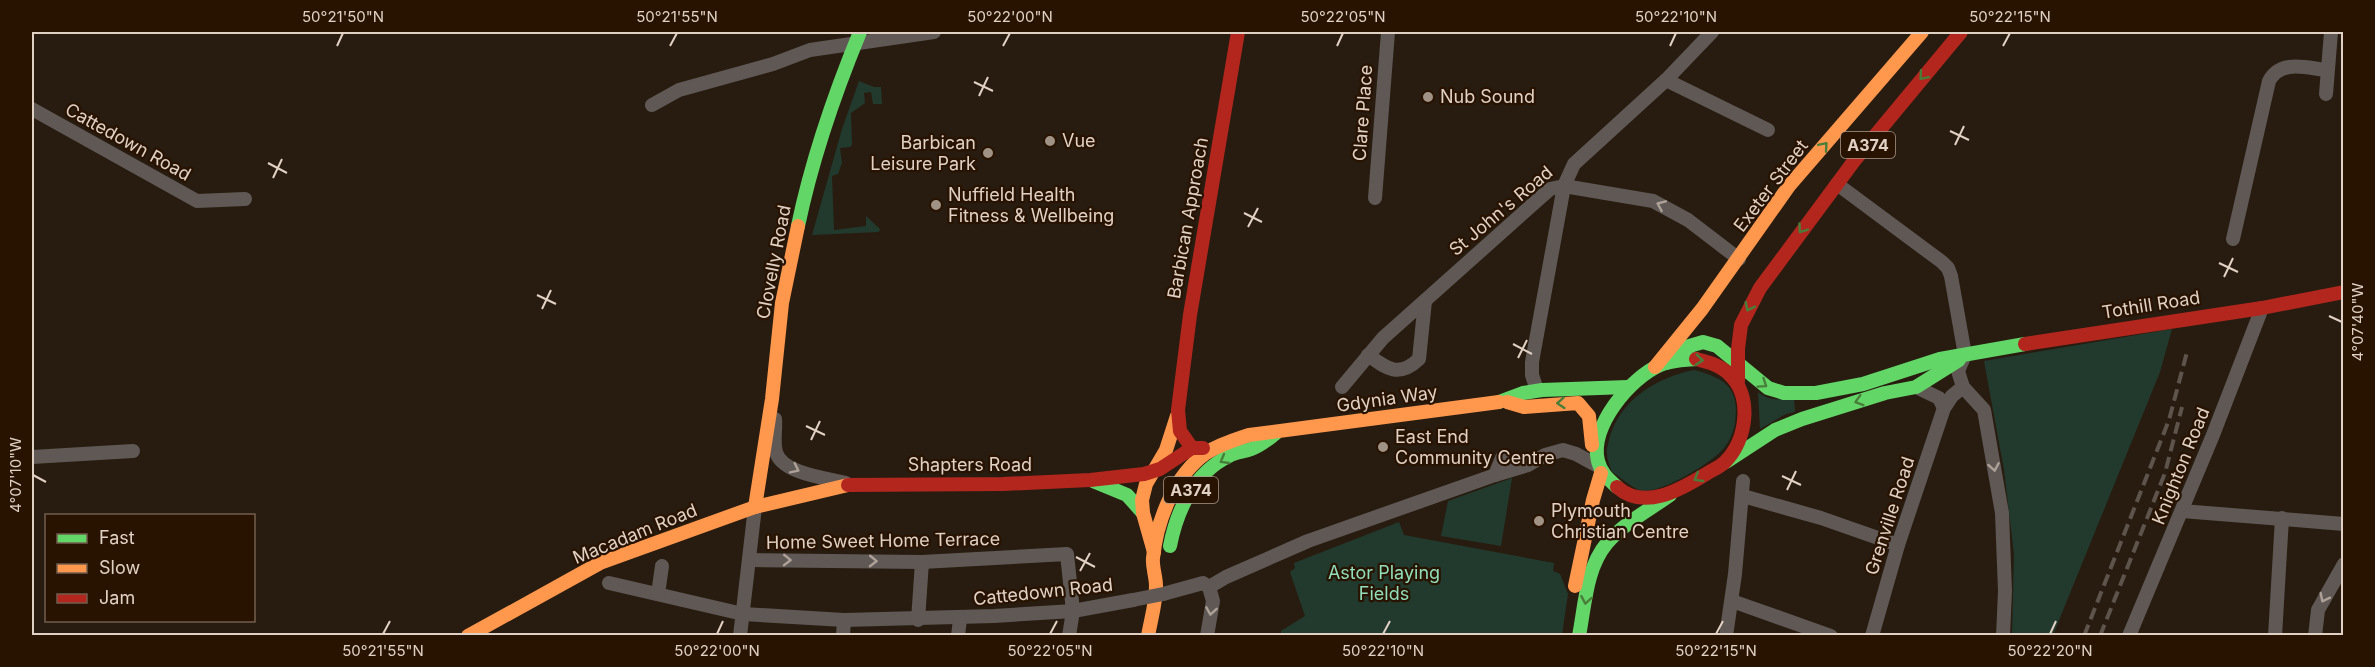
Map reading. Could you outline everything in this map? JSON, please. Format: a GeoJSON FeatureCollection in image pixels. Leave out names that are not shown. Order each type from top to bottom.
{"type":"FeatureCollection","features":[{"type":"Feature","properties":{"kind":"main road","name":"Barbican Approach"},"geometry":{"type":"LineString","coordinates":[[1154,552],[1143,513],[1144,491],[1166,450],[1178,410],[1190,315],[1238,32]]}},
{"type":"Feature","properties":{"kind":"main road","name":"Exeter Street"},"geometry":{"type":"LineString","coordinates":[[1661,365],[1790,186],[1922,32]]}},
{"type":"Feature","properties":{"kind":"main road","name":"A374"},"geometry":{"type":"LineString","coordinates":[[1738,381],[1740,327],[1749,304],[1837,183],[1914,86],[1961,32]]}},
{"type":"Feature","properties":{"kind":"main road","name":"Clovelly Road"},"geometry":{"type":"LineString","coordinates":[[754,507],[772,399],[782,303],[806,192],[838,85],[858,37]]}},
{"type":"Feature","properties":{"kind":"main road","name":"Tothill Road"},"geometry":{"type":"LineString","coordinates":[[1661,365],[1680,350],[1696,343],[1716,345],[1774,391],[1816,393],[1845,390],[1944,358],[1965,355],[1987,348],[2004,349],[2033,342],[2262,308],[2343,292]]}},
{"type":"Feature","properties":{"kind":"main road","name":"A374"},"geometry":{"type":"LineString","coordinates":[[1625,378],[1702,309]]}},
{"type":"Feature","properties":{"kind":"main road","name":"Tothill Road"},"geometry":{"type":"LineString","coordinates":[[1726,462],[1775,430],[1802,419],[1885,393],[1916,387],[1953,366],[1965,355]]}},
{"type":"Feature","properties":{"kind":"main road"},"geometry":{"type":"LineString","coordinates":[[1566,636],[1599,466],[1602,427],[1617,400],[1625,378],[1661,365],[1696,359],[1708,361],[1729,372],[1738,381],[1742,391],[1744,417],[1741,430],[1726,462],[1671,495],[1617,534],[1601,551],[1590,579],[1579,636]]}},
{"type":"Feature","properties":{"kind":"main road","name":"Gdynia Way"},"geometry":{"type":"LineString","coordinates":[[1148,636],[1156,585],[1154,552],[1163,512],[1178,482],[1198,459],[1217,446],[1246,435],[1276,434],[1504,401],[1519,393],[1537,390],[1565,388],[1581,390],[1625,378]]}},
{"type":"Feature","properties":{"kind":"main road","name":"Gdynia Way"},"geometry":{"type":"LineString","coordinates":[[1504,401],[1524,407],[1569,402],[1584,406],[1592,422],[1592,449],[1599,466]]}},
{"type":"Feature","properties":{"kind":"main road","name":"Barbican Approach"},"geometry":{"type":"LineString","coordinates":[[1178,410],[1179,431],[1192,448]]}},
{"type":"Feature","properties":{"kind":"main road","name":"Gdynia Way"},"geometry":{"type":"LineString","coordinates":[[1156,585],[1166,567],[1176,520],[1193,488],[1217,464],[1229,456],[1256,447],[1276,434]]}},
{"type":"Feature","properties":{"kind":"main road"},"geometry":{"type":"LineString","coordinates":[[1192,448],[1217,446]]}},
{"type":"Feature","properties":{"kind":"main road","name":"Shapters Road"},"geometry":{"type":"LineString","coordinates":[[754,507],[851,484],[1003,484],[1090,480],[1153,472],[1168,465],[1192,448]]}},
{"type":"Feature","properties":{"kind":"main road"},"geometry":{"type":"LineString","coordinates":[[1599,466],[1620,490],[1631,495],[1656,497],[1671,495]]}},
{"type":"Feature","properties":{"kind":"main road","name":"Shapters Road"},"geometry":{"type":"LineString","coordinates":[[1090,480],[1127,495],[1143,513]]}},
{"type":"Feature","properties":{"kind":"main road","name":"Macadam Road"},"geometry":{"type":"LineString","coordinates":[[468,636],[600,563],[754,507]]}},
{"type":"Feature","properties":{"kind":"street"},"geometry":{"type":"LineString","coordinates":[[652,105],[679,90],[774,64],[810,50],[858,37],[934,32]]}},
{"type":"Feature","properties":{"kind":"street","name":"Clare Place"},"geometry":{"type":"LineString","coordinates":[[1375,198],[1388,32]]}},
{"type":"Feature","properties":{"kind":"street"},"geometry":{"type":"LineString","coordinates":[[2326,94],[2331,32]]}},
{"type":"Feature","properties":{"kind":"street","name":"St John's Road"},"geometry":{"type":"LineString","coordinates":[[1342,387],[1368,355],[1425,301],[1550,189],[1564,186],[1574,164],[1666,80],[1707,33]]}},
{"type":"Feature","properties":{"kind":"street"},"geometry":{"type":"LineString","coordinates":[[2234,239],[2269,81],[2273,73],[2283,67],[2293,66],[2327,70]]}},
{"type":"Feature","properties":{"kind":"street"},"geometry":{"type":"LineString","coordinates":[[1666,80],[1768,130]]}},
{"type":"Feature","properties":{"kind":"street","name":"Cattedown Road"},"geometry":{"type":"LineString","coordinates":[[32,109],[196,201],[245,199]]}},
{"type":"Feature","properties":{"kind":"street"},"geometry":{"type":"LineString","coordinates":[[1837,183],[1948,268],[1965,355],[1958,371],[1963,387],[1984,410],[2002,513],[2006,591],[2003,636]]}},
{"type":"Feature","properties":{"kind":"street"},"geometry":{"type":"LineString","coordinates":[[1537,390],[1532,375],[1532,362],[1564,186],[1653,201],[1688,220],[1739,259]]}},
{"type":"Feature","properties":{"kind":"street"},"geometry":{"type":"LineString","coordinates":[[1368,355],[1388,368],[1400,371],[1411,367],[1419,359],[1425,301]]}},
{"type":"Feature","properties":{"kind":"street","name":"Knighton Road"},"geometry":{"type":"LineString","coordinates":[[2129,636],[2182,511],[2262,308]]}},
{"type":"Feature","properties":{"kind":"street"},"geometry":{"type":"LineString","coordinates":[[1916,387],[1939,399],[1944,408]]}},
{"type":"Feature","properties":{"kind":"street","name":"Grenville Road"},"geometry":{"type":"LineString","coordinates":[[1872,636],[1898,545],[1944,408],[1952,396],[1963,387]]}},
{"type":"Feature","properties":{"kind":"street","name":"Shapters Road"},"geometry":{"type":"LineString","coordinates":[[772,399],[776,452],[785,463],[798,472],[851,484]]}},
{"type":"Feature","properties":{"kind":"street","name":"Cattedown Road"},"geometry":{"type":"LineString","coordinates":[[609,583],[743,614],[844,620],[918,620],[1073,611],[1178,591],[1203,583],[1209,587],[1226,577],[1308,541],[1528,465],[1545,455],[1563,450],[1599,466]]}},
{"type":"Feature","properties":{"kind":"street"},"geometry":{"type":"LineString","coordinates":[[32,458],[133,451]]}},
{"type":"Feature","properties":{"kind":"street"},"geometry":{"type":"LineString","coordinates":[[1495,475],[1502,458]]}},
{"type":"Feature","properties":{"kind":"street"},"geometry":{"type":"LineString","coordinates":[[1726,636],[1732,601],[1743,481]]}},
{"type":"Feature","properties":{"kind":"street"},"geometry":{"type":"LineString","coordinates":[[1743,496],[1821,518],[1898,545]]}},
{"type":"Feature","properties":{"kind":"street"},"geometry":{"type":"LineString","coordinates":[[740,636],[754,507]]}},
{"type":"Feature","properties":{"kind":"street"},"geometry":{"type":"LineString","coordinates":[[2182,511],[2343,524]]}},
{"type":"Feature","properties":{"kind":"street"},"geometry":{"type":"LineString","coordinates":[[2275,636],[2282,518]]}},
{"type":"Feature","properties":{"kind":"street","name":"Home Sweet Home Terrace"},"geometry":{"type":"LineString","coordinates":[[750,560],[922,562],[1067,554],[1073,611]]}},
{"type":"Feature","properties":{"kind":"street"},"geometry":{"type":"LineString","coordinates":[[918,620],[922,562]]}},
{"type":"Feature","properties":{"kind":"street"},"geometry":{"type":"LineString","coordinates":[[2315,636],[2318,610],[2343,564]]}},
{"type":"Feature","properties":{"kind":"street"},"geometry":{"type":"LineString","coordinates":[[658,594],[662,566]]}},
{"type":"Feature","properties":{"kind":"street"},"geometry":{"type":"LineString","coordinates":[[1207,636],[1213,601],[1209,587]]}},
{"type":"Feature","properties":{"kind":"street"},"geometry":{"type":"LineString","coordinates":[[1732,601],[1831,636]]}},
{"type":"Feature","properties":{"kind":"street"},"geometry":{"type":"LineString","coordinates":[[1070,636],[1073,611]]}},
{"type":"Feature","properties":{"kind":"street"},"geometry":{"type":"LineString","coordinates":[[958,636],[960,619]]}},
{"type":"Feature","properties":{"kind":"street"},"geometry":{"type":"LineString","coordinates":[[843,636],[844,620]]}},
{"type":"Feature","properties":{"kind":"green space"},"geometry":{"type":"Polygon","coordinates":[[[859,81],[874,87],[881,87],[882,104],[873,104],[871,92],[864,93],[865,103],[851,113],[852,145],[840,148],[842,163],[838,174],[832,176],[834,230],[866,226],[866,216],[880,229],[879,232],[812,235],[842,129],[859,81]]]}},
{"type":"Feature","properties":{"kind":"green space"},"geometry":{"type":"Polygon","coordinates":[[[2172,329],[2160,372],[2053,635],[2012,635],[2014,554],[2004,470],[1984,361],[2172,329]]]}},
{"type":"Feature","properties":{"kind":"green space"},"geometry":{"type":"Polygon","coordinates":[[[1694,370],[1722,381],[1733,393],[1735,423],[1727,445],[1721,452],[1691,473],[1668,485],[1647,491],[1639,490],[1612,472],[1607,451],[1614,426],[1630,403],[1641,393],[1666,378],[1694,370]]]}},
{"type":"Feature","properties":{"kind":"green space"},"geometry":{"type":"Polygon","coordinates":[[[1758,392],[1770,398],[1794,398],[1795,412],[1786,414],[1760,429],[1758,392]]]}},
{"type":"Feature","properties":{"kind":"green space"},"geometry":{"type":"Polygon","coordinates":[[[1512,478],[1501,546],[1441,536],[1448,501],[1512,478]]]}},
{"type":"Feature","properties":{"kind":"green space","name":"Astor Playing Fields"},"geometry":{"type":"Polygon","coordinates":[[[1399,522],[1404,535],[1554,563],[1553,571],[1560,574],[1568,594],[1562,635],[1281,636],[1281,631],[1305,616],[1290,572],[1295,568],[1294,563],[1399,522]]]}},
{"type":"Feature","properties":{"kind":"railway"},"geometry":{"type":"LineString","coordinates":[[2084,636],[2169,420],[2187,352]]}},
{"type":"Feature","properties":{"kind":"railway"},"geometry":{"type":"LineString","coordinates":[[2100,636],[2165,473],[2182,407]]}},
{"type":"Feature","properties":{"kind":"traffic: fast"},"geometry":{"type":"LineString","coordinates":[[798,226],[824,128],[860,32]]}},
{"type":"Feature","properties":{"kind":"traffic: fast"},"geometry":{"type":"LineString","coordinates":[[1666,363],[1686,347],[1703,342],[1717,346],[1768,388],[1784,393],[1816,393],[1863,384],[1940,359],[2025,344]]}},
{"type":"Feature","properties":{"kind":"traffic: fast"},"geometry":{"type":"LineString","coordinates":[[1617,487],[1601,469],[1597,448],[1600,433],[1614,405],[1648,371],[1669,362],[1696,359]]}},
{"type":"Feature","properties":{"kind":"traffic: fast"},"geometry":{"type":"LineString","coordinates":[[1726,462],[1775,430],[1802,419],[1885,393],[1916,387],[1959,360]]}},
{"type":"Feature","properties":{"kind":"traffic: fast"},"geometry":{"type":"LineString","coordinates":[[1499,402],[1523,393],[1542,390],[1628,387]]}},
{"type":"Feature","properties":{"kind":"traffic: fast"},"geometry":{"type":"LineString","coordinates":[[1170,546],[1183,506],[1197,482],[1206,472],[1229,456],[1254,448],[1275,434]]}},
{"type":"Feature","properties":{"kind":"traffic: fast"},"geometry":{"type":"LineString","coordinates":[[1093,481],[1127,495],[1143,513]]}},
{"type":"Feature","properties":{"kind":"traffic: fast"},"geometry":{"type":"LineString","coordinates":[[1579,636],[1590,575],[1600,553],[1621,529],[1670,495]]}},
{"type":"Feature","properties":{"kind":"traffic: slow"},"geometry":{"type":"LineString","coordinates":[[1655,367],[1702,309],[1789,186],[1922,32]]}},
{"type":"Feature","properties":{"kind":"traffic: slow"},"geometry":{"type":"LineString","coordinates":[[755,507],[772,399],[782,303],[798,226]]}},
{"type":"Feature","properties":{"kind":"traffic: slow"},"geometry":{"type":"LineString","coordinates":[[1148,636],[1156,592],[1153,558],[1158,529],[1176,486],[1206,453],[1249,435],[1499,402]]}},
{"type":"Feature","properties":{"kind":"traffic: slow"},"geometry":{"type":"LineString","coordinates":[[1507,402],[1524,407],[1578,403],[1589,416],[1592,445]]}},
{"type":"Feature","properties":{"kind":"traffic: slow"},"geometry":{"type":"LineString","coordinates":[[1154,552],[1143,513],[1142,500],[1146,484],[1166,450],[1177,416]]}},
{"type":"Feature","properties":{"kind":"traffic: slow"},"geometry":{"type":"LineString","coordinates":[[1575,586],[1601,473]]}},
{"type":"Feature","properties":{"kind":"traffic: slow"},"geometry":{"type":"LineString","coordinates":[[468,636],[600,563],[755,507],[848,485]]}},
{"type":"Feature","properties":{"kind":"traffic: jam"},"geometry":{"type":"LineString","coordinates":[[1203,448],[1192,448],[1180,431],[1178,410],[1190,315],[1238,32]]}},
{"type":"Feature","properties":{"kind":"traffic: jam"},"geometry":{"type":"LineString","coordinates":[[1738,381],[1741,325],[1760,288],[1854,161],[1961,32]]}},
{"type":"Feature","properties":{"kind":"traffic: jam"},"geometry":{"type":"LineString","coordinates":[[2025,344],[2262,308],[2344,292]]}},
{"type":"Feature","properties":{"kind":"traffic: jam"},"geometry":{"type":"LineString","coordinates":[[1617,487],[1628,494],[1639,497],[1662,496],[1718,467],[1732,453],[1742,430],[1744,418],[1742,394],[1737,383],[1729,374],[1714,364],[1696,359]]}},
{"type":"Feature","properties":{"kind":"traffic: jam"},"geometry":{"type":"LineString","coordinates":[[848,485],[1003,484],[1090,480],[1144,474],[1160,469],[1192,448]]}},
{"type":"Feature","properties":{"kind":"place","name":"Nub Sound"},"geometry":{"type":"Point","coordinates":[1428,97]}},
{"type":"Feature","properties":{"kind":"place","name":"Vue"},"geometry":{"type":"Point","coordinates":[1050,141]}},
{"type":"Feature","properties":{"kind":"place","name":"Barbican Leisure Park"},"geometry":{"type":"Point","coordinates":[988,153]}},
{"type":"Feature","properties":{"kind":"place","name":"Nuffield Health Fitness & Wellbeing"},"geometry":{"type":"Point","coordinates":[936,205]}},
{"type":"Feature","properties":{"kind":"place","name":"East End Community Centre"},"geometry":{"type":"Point","coordinates":[1383,447]}},
{"type":"Feature","properties":{"kind":"place","name":"Plymouth Christian Centre"},"geometry":{"type":"Point","coordinates":[1539,521]}}]}
